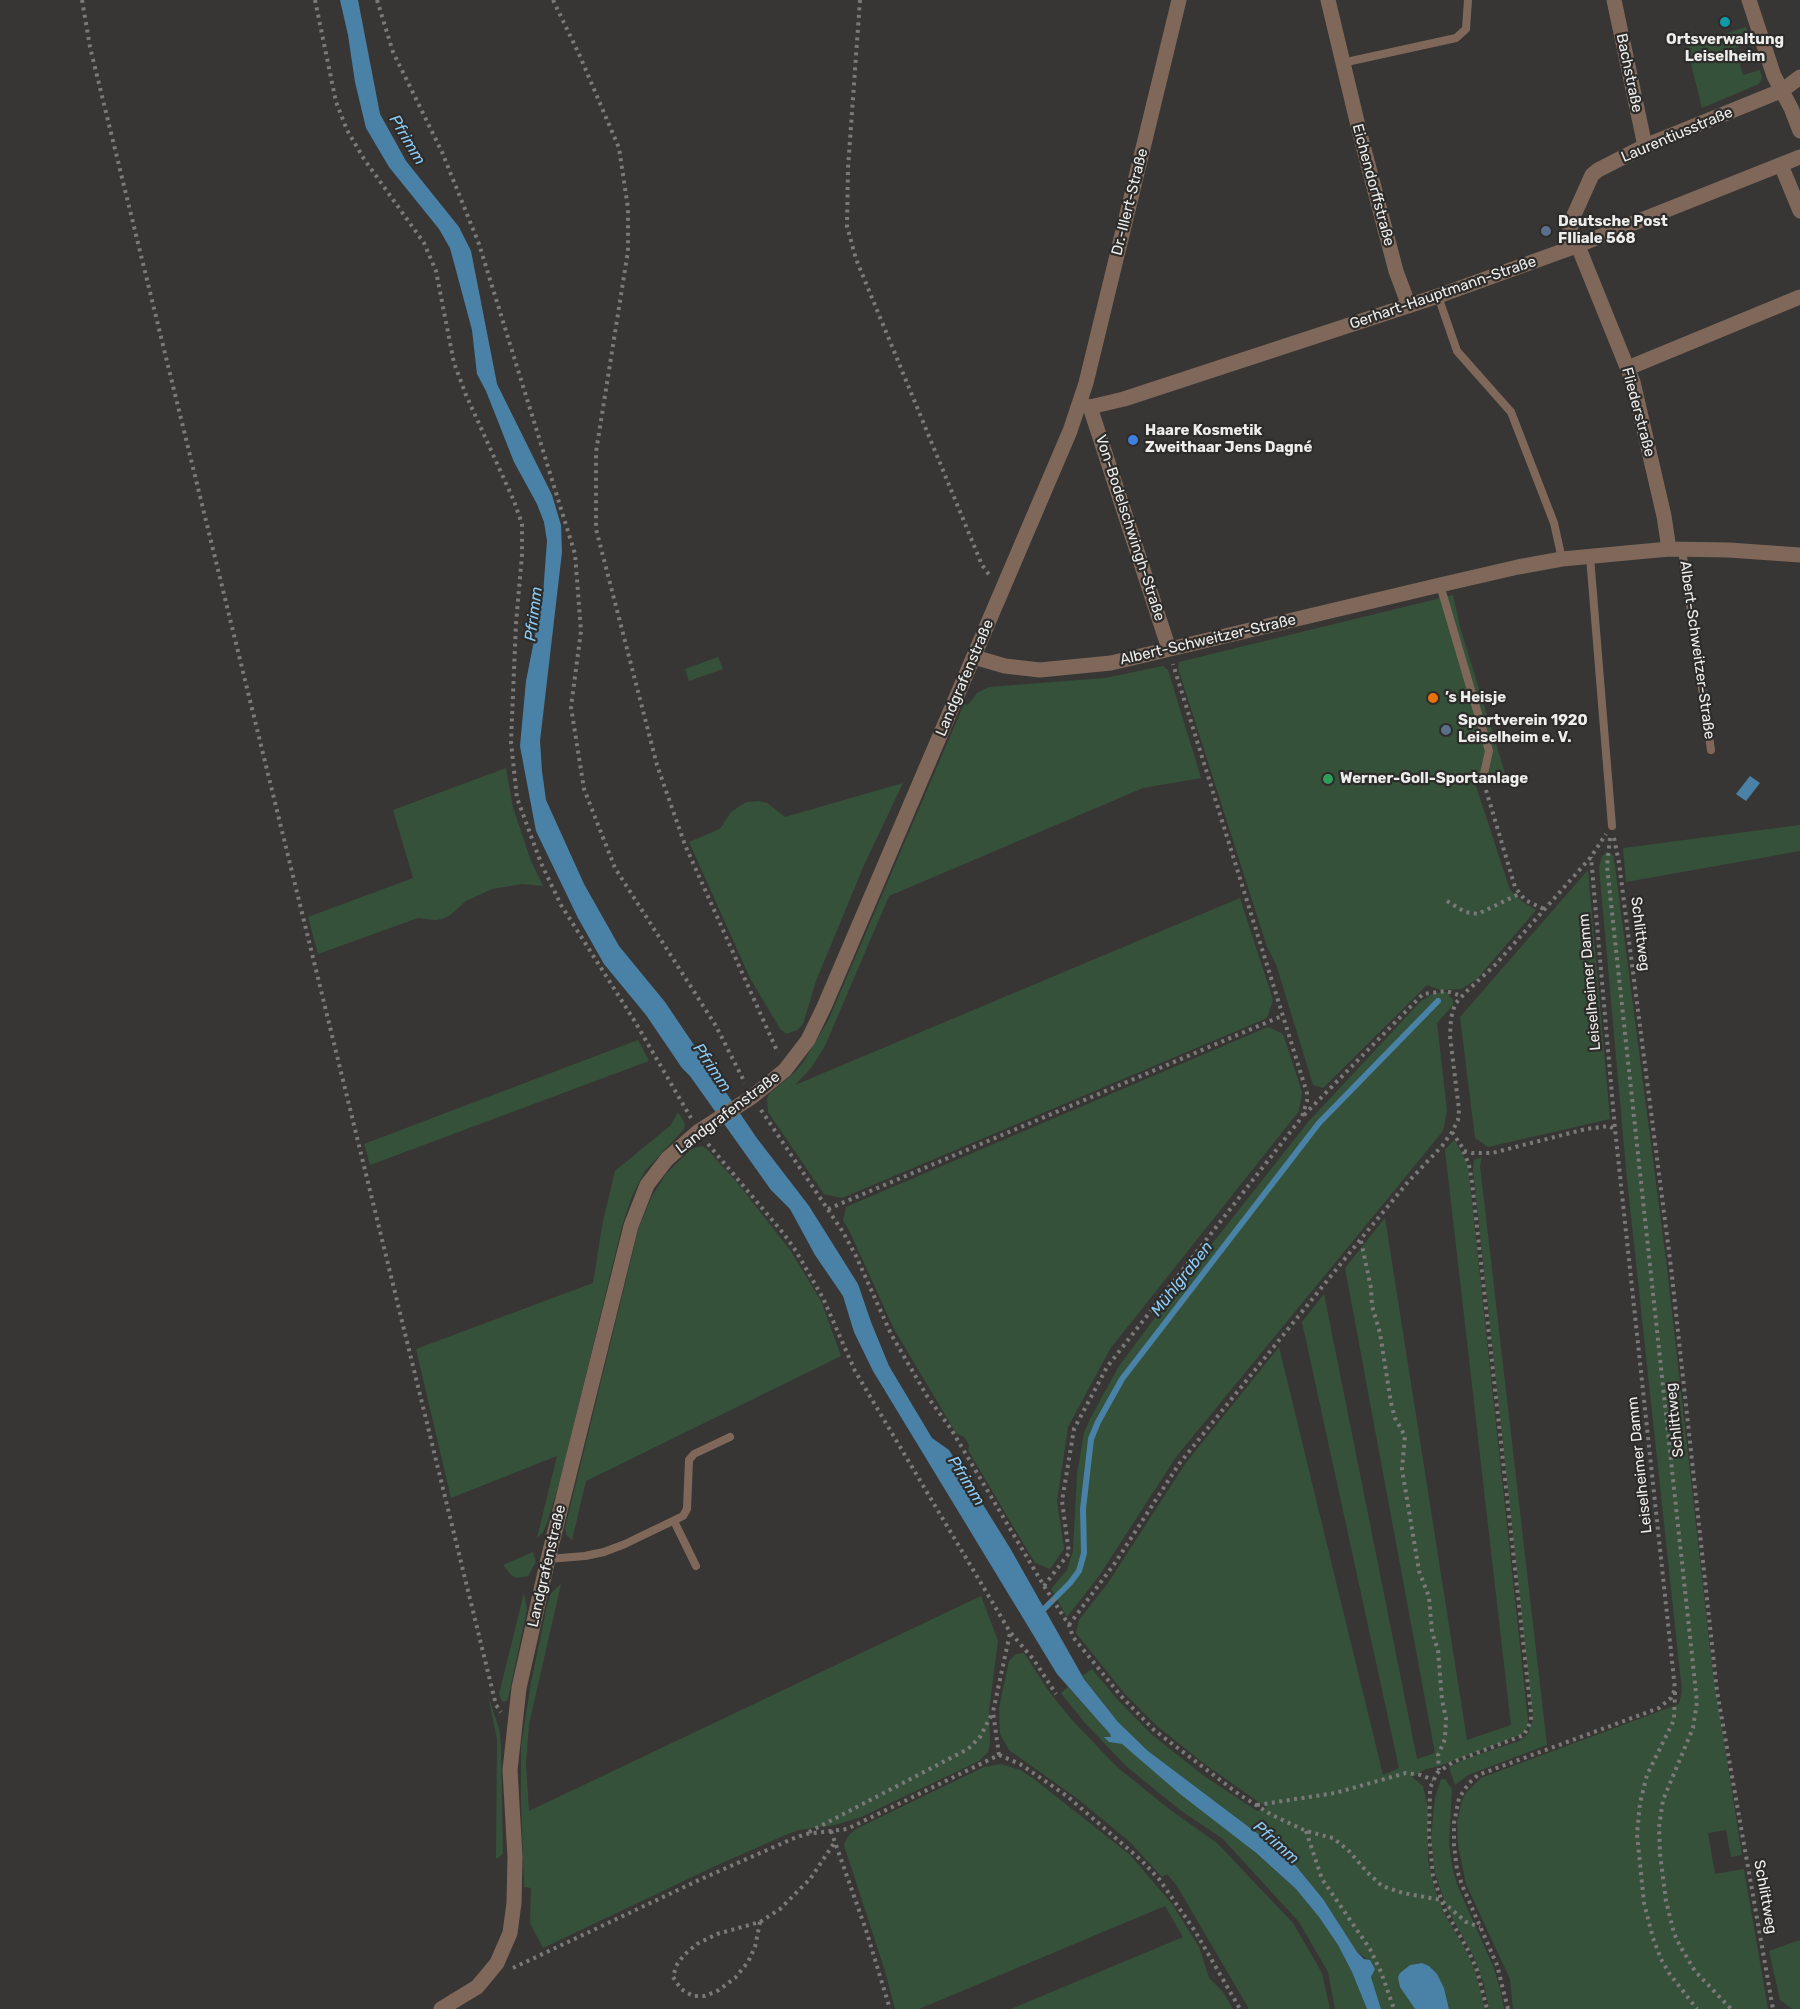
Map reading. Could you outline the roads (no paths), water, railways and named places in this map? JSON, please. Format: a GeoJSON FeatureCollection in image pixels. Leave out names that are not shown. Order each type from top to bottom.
{"type":"FeatureCollection","features":[{"type":"Feature","properties":{"kind":"street","name":"Dr.-Illert-Straße"},"geometry":{"type":"LineString","coordinates":[[1085,405],[1103,315],[1179,0]]}},
{"type":"Feature","properties":{"kind":"street","name":"Eichendorffstraße"},"geometry":{"type":"LineString","coordinates":[[1328,0],[1396,271],[1409,306]]}},
{"type":"Feature","properties":{"kind":"street","name":"Bachstraße"},"geometry":{"type":"LineString","coordinates":[[1614,0],[1645,146]]}},
{"type":"Feature","properties":{"kind":"street"},"geometry":{"type":"LineString","coordinates":[[1749,0],[1774,76],[1800,131]]}},
{"type":"Feature","properties":{"kind":"street","name":"Laurentiusstraße"},"geometry":{"type":"LineString","coordinates":[[1575,247],[1570,238],[1572,221],[1592,175],[1645,146],[1782,90],[1800,77]]}},
{"type":"Feature","properties":{"kind":"street","name":"Gerhart-Hauptmann-Straße"},"geometry":{"type":"LineString","coordinates":[[1085,405],[1124,399],[1438,296],[1575,247],[1800,157]]}},
{"type":"Feature","properties":{"kind":"street"},"geometry":{"type":"LineString","coordinates":[[1781,165],[1800,211]]}},
{"type":"Feature","properties":{"kind":"street","name":"Fliederstraße"},"geometry":{"type":"LineString","coordinates":[[1575,247],[1628,368],[1664,516],[1675,550]]}},
{"type":"Feature","properties":{"kind":"street"},"geometry":{"type":"LineString","coordinates":[[1628,368],[1800,297]]}},
{"type":"Feature","properties":{"kind":"street","name":"Landgrafenstraße"},"geometry":{"type":"LineString","coordinates":[[441,2009],[477,1987],[503,1953],[510,1933],[514,1904],[514,1857],[510,1770],[519,1688],[548,1559],[631,1226],[647,1185],[667,1159],[703,1128],[748,1099],[785,1070],[808,1040],[1066,441],[1085,405]]}},
{"type":"Feature","properties":{"kind":"street","name":"Von-Bodelschwingh-Straße"},"geometry":{"type":"LineString","coordinates":[[1085,405],[1169,649]]}},
{"type":"Feature","properties":{"kind":"street","name":"Albert-Schweitzer-Straße"},"geometry":{"type":"LineString","coordinates":[[974,657],[1005,666],[1040,670],[1112,663],[1440,585],[1562,559],[1675,550],[1800,555]]}},
{"type":"Feature","properties":{"kind":"lane"},"geometry":{"type":"LineString","coordinates":[[1342,63],[1456,38],[1466,29],[1468,0]]}},
{"type":"Feature","properties":{"kind":"lane"},"geometry":{"type":"LineString","coordinates":[[1438,296],[1457,351],[1511,412],[1554,523],[1562,559]]}},
{"type":"Feature","properties":{"kind":"lane","name":"Albert-Schweitzer-Straße"},"geometry":{"type":"LineString","coordinates":[[1675,550],[1712,750]]}},
{"type":"Feature","properties":{"kind":"lane"},"geometry":{"type":"LineString","coordinates":[[1590,557],[1612,826]]}},
{"type":"Feature","properties":{"kind":"lane"},"geometry":{"type":"LineString","coordinates":[[1440,585],[1489,751],[1483,778]]}},
{"type":"Feature","properties":{"kind":"lane"},"geometry":{"type":"LineString","coordinates":[[548,1559],[604,1552],[683,1516],[687,1509],[688,1460],[694,1454],[730,1437]]}},
{"type":"Feature","properties":{"kind":"lane"},"geometry":{"type":"LineString","coordinates":[[674,1521],[696,1566]]}},
{"type":"Feature","properties":{"kind":"water","name":"Pfrimm"},"geometry":{"type":"Polygon","coordinates":[[[340,0],[358,0],[380,114],[406,161],[459,227],[471,251],[497,384],[552,495],[561,525],[562,552],[540,741],[546,800],[584,884],[619,946],[665,1002],[756,1137],[809,1206],[858,1284],[889,1366],[932,1438],[949,1450],[1010,1548],[1084,1679],[1118,1722],[1148,1751],[1274,1846],[1296,1866],[1323,1899],[1357,1952],[1364,1959],[1370,1960],[1375,1969],[1371,1977],[1381,2009],[1367,2009],[1338,1945],[1296,1889],[1255,1852],[1180,1794],[1122,1744],[1109,1742],[1104,1737],[1111,1737],[1110,1734],[1057,1674],[873,1371],[854,1332],[843,1296],[815,1255],[790,1209],[771,1190],[646,1015],[604,964],[578,918],[536,831],[520,746],[526,681],[543,595],[547,541],[544,522],[514,462],[477,374],[472,330],[450,248],[439,229],[389,167],[366,128],[340,0]]]}},
{"type":"Feature","properties":{"kind":"water"},"geometry":{"type":"Polygon","coordinates":[[[1750,776],[1760,783],[1746,801],[1736,794],[1750,776]]]}},
{"type":"Feature","properties":{"kind":"water"},"geometry":{"type":"Polygon","coordinates":[[[1422,1963],[1437,1974],[1444,1988],[1449,2009],[1415,2009],[1400,1987],[1398,1977],[1400,1973],[1410,1965],[1422,1963]]]}},
{"type":"Feature","properties":{"kind":"waterway","name":"Mühlgraben"},"geometry":{"type":"LineString","coordinates":[[1038,1615],[1079,1571],[1084,1553],[1083,1509],[1091,1439],[1122,1379],[1319,1123],[1438,1001]]}},
{"type":"Feature","properties":{"kind":"place","name":"Ortsverwaltung Leiselheim"},"geometry":{"type":"Point","coordinates":[1725,22]}},
{"type":"Feature","properties":{"kind":"place","name":"Deutsche Post FIliale 568"},"geometry":{"type":"Point","coordinates":[1546,231]}},
{"type":"Feature","properties":{"kind":"place","name":"Haare Kosmetik Zweithaar Jens Dagné"},"geometry":{"type":"Point","coordinates":[1133,440]}},
{"type":"Feature","properties":{"kind":"place","name":"’s Heisje"},"geometry":{"type":"Point","coordinates":[1433,698]}},
{"type":"Feature","properties":{"kind":"place","name":"Sportverein 1920 Leiselheim e. V."},"geometry":{"type":"Point","coordinates":[1446,730]}},
{"type":"Feature","properties":{"kind":"place","name":"Werner-Goll-Sportanlage"},"geometry":{"type":"Point","coordinates":[1328,779]}}]}
